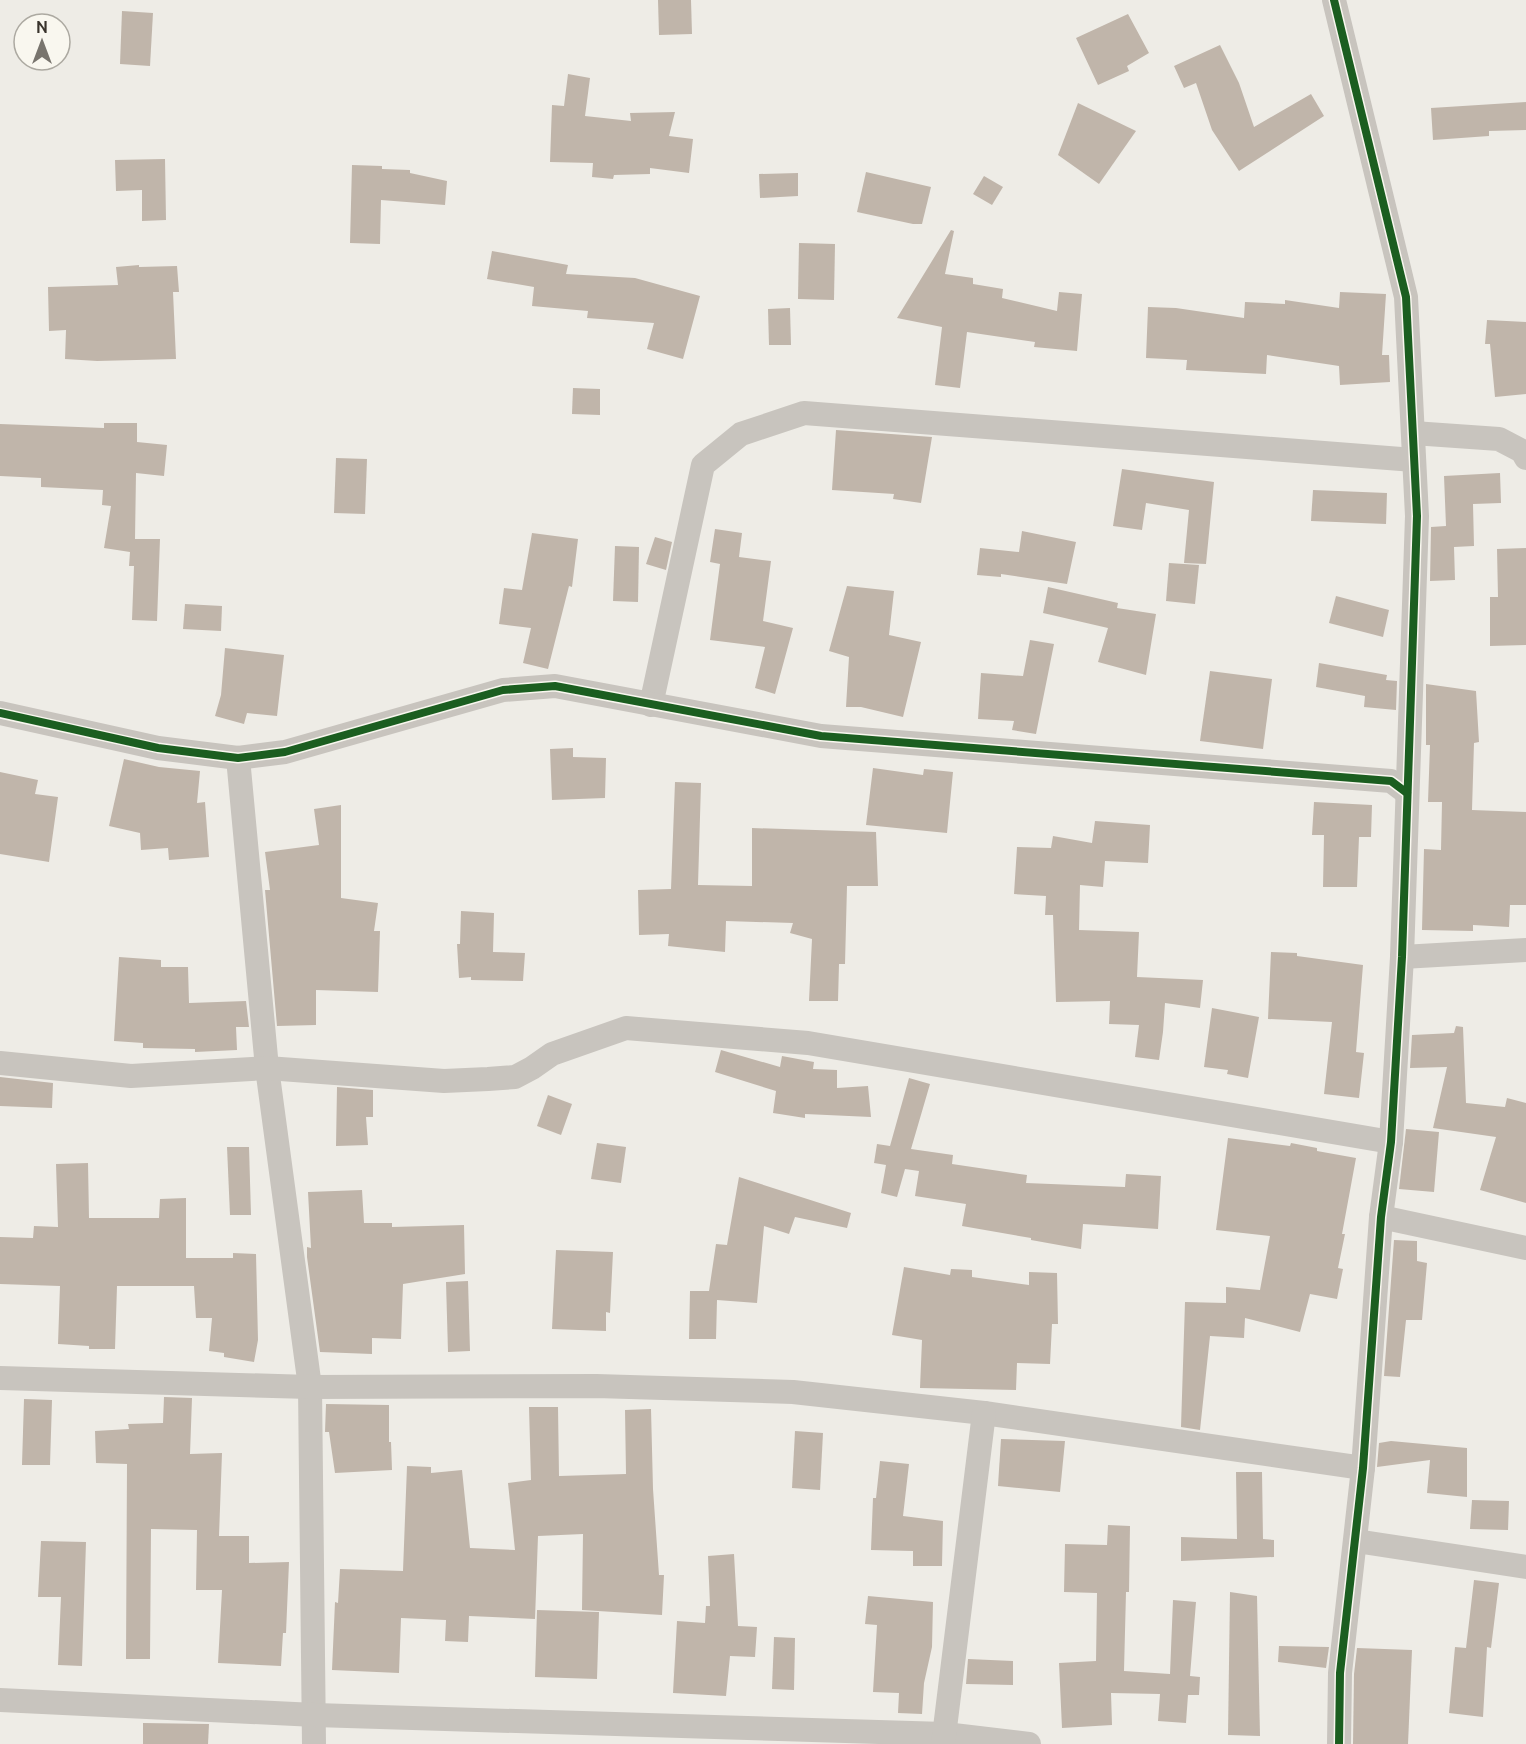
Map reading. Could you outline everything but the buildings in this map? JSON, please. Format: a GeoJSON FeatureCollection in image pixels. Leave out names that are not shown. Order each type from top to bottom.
{"type":"FeatureCollection","features":[{"type":"Feature","properties":{"kind":"street"},"geometry":{"type":"LineString","coordinates":[[1334,0],[1406,297],[1417,516],[1402,957],[1391,1142],[1381,1217],[1364,1468],[1340,1673],[1339,1744]]}},
{"type":"Feature","properties":{"kind":"street"},"geometry":{"type":"LineString","coordinates":[[651,705],[703,465],[741,434],[804,413],[1414,460]]}},
{"type":"Feature","properties":{"kind":"street"},"geometry":{"type":"LineString","coordinates":[[1413,434],[1499,439],[1522,451],[1526,458]]}},
{"type":"Feature","properties":{"kind":"street"},"geometry":{"type":"LineString","coordinates":[[0,713],[158,748],[238,758],[285,752],[503,690],[555,686],[821,736],[1391,781],[1407,793]]}},
{"type":"Feature","properties":{"kind":"street"},"geometry":{"type":"LineString","coordinates":[[238,758],[267,1068],[310,1387],[314,1744]]}},
{"type":"Feature","properties":{"kind":"street"},"geometry":{"type":"LineString","coordinates":[[1402,957],[1526,950]]}},
{"type":"Feature","properties":{"kind":"street"},"geometry":{"type":"LineString","coordinates":[[0,1063],[131,1076],[267,1068],[444,1081],[515,1077],[552,1054],[626,1028],[808,1043],[1391,1142]]}},
{"type":"Feature","properties":{"kind":"street"},"geometry":{"type":"LineString","coordinates":[[1381,1217],[1526,1248]]}},
{"type":"Feature","properties":{"kind":"street"},"geometry":{"type":"LineString","coordinates":[[0,1377],[310,1387],[596,1386],[793,1392],[984,1413],[1364,1468]]}},
{"type":"Feature","properties":{"kind":"street"},"geometry":{"type":"LineString","coordinates":[[944,1739],[984,1413]]}},
{"type":"Feature","properties":{"kind":"street"},"geometry":{"type":"LineString","coordinates":[[1356,1541],[1526,1567]]}},
{"type":"Feature","properties":{"kind":"street"},"geometry":{"type":"LineString","coordinates":[[0,1700],[1029,1744]]}},
{"type":"Feature","properties":{"kind":"cycle path"},"geometry":{"type":"LineString","coordinates":[[1334,0],[1406,297],[1417,516],[1402,957],[1391,1142],[1381,1217],[1363,1468],[1340,1673],[1339,1744]]}},
{"type":"Feature","properties":{"kind":"cycle path"},"geometry":{"type":"LineString","coordinates":[[0,713],[158,748],[238,758],[285,752],[503,690],[555,686],[821,736],[1391,781],[1407,793]]}}]}
